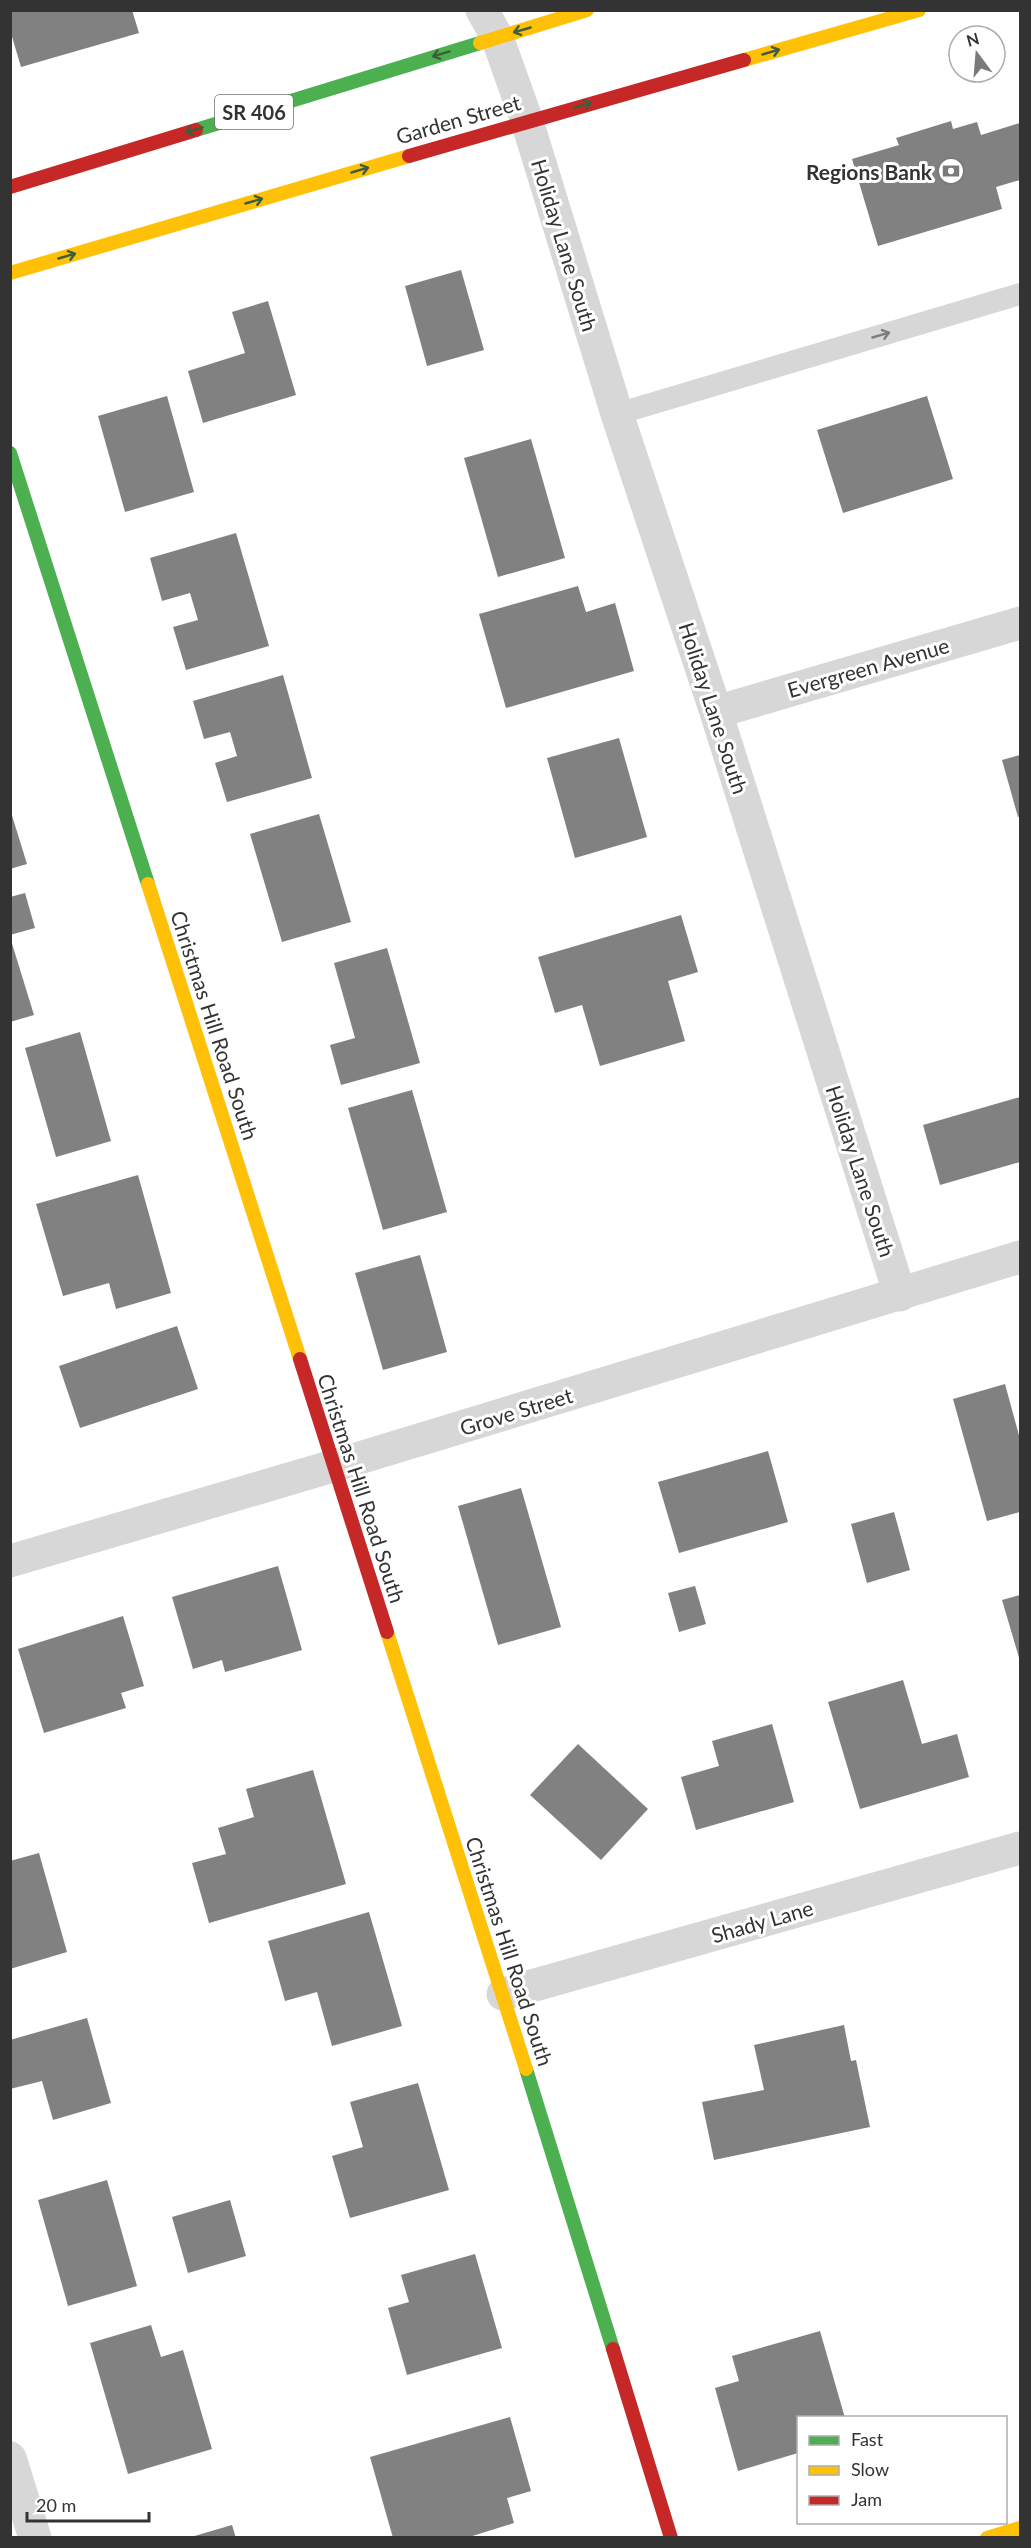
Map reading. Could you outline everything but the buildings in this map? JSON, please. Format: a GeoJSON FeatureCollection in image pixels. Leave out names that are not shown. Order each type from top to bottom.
{"type":"FeatureCollection","features":[{"type":"Feature","properties":{"kind":"street","name":"SR 406"},"geometry":{"type":"LineString","coordinates":[[10,187],[489,24],[587,10]]}},
{"type":"Feature","properties":{"kind":"street","name":"Garden Street"},"geometry":{"type":"LineString","coordinates":[[10,273],[527,121],[919,10]]}},
{"type":"Feature","properties":{"kind":"street","name":"Holiday Lane South"},"geometry":{"type":"LineString","coordinates":[[489,24],[527,121],[617,414],[716,712],[900,1295]]}},
{"type":"Feature","properties":{"kind":"street","name":"Christmas Hill Road South"},"geometry":{"type":"LineString","coordinates":[[10,453],[503,1994],[671,2538]]}},
{"type":"Feature","properties":{"kind":"street","name":"Evergreen Avenue"},"geometry":{"type":"LineString","coordinates":[[716,712],[1020,622]]}},
{"type":"Feature","properties":{"kind":"street","name":"Grove Street"},"geometry":{"type":"LineString","coordinates":[[10,1561],[333,1466],[1020,1257]]}},
{"type":"Feature","properties":{"kind":"street","name":"Shady Lane"},"geometry":{"type":"LineString","coordinates":[[503,1994],[1020,1848]]}},
{"type":"Feature","properties":{"kind":"street"},"geometry":{"type":"LineString","coordinates":[[10,2458],[35,2538]]}},
{"type":"Feature","properties":{"kind":"lane"},"geometry":{"type":"LineString","coordinates":[[617,414],[1020,294]]}},
{"type":"Feature","properties":{"kind":"traffic: fast"},"geometry":{"type":"LineString","coordinates":[[196,130],[480,43]]}},
{"type":"Feature","properties":{"kind":"traffic: fast"},"geometry":{"type":"LineString","coordinates":[[10,453],[148,884]]}},
{"type":"Feature","properties":{"kind":"traffic: fast"},"geometry":{"type":"LineString","coordinates":[[526,2069],[613,2349]]}},
{"type":"Feature","properties":{"kind":"traffic: slow"},"geometry":{"type":"LineString","coordinates":[[480,43],[587,10]]}},
{"type":"Feature","properties":{"kind":"traffic: slow"},"geometry":{"type":"LineString","coordinates":[[744,60],[919,10]]}},
{"type":"Feature","properties":{"kind":"traffic: slow"},"geometry":{"type":"LineString","coordinates":[[10,273],[409,156]]}},
{"type":"Feature","properties":{"kind":"traffic: slow"},"geometry":{"type":"LineString","coordinates":[[148,884],[300,1359]]}},
{"type":"Feature","properties":{"kind":"traffic: slow"},"geometry":{"type":"LineString","coordinates":[[387,1632],[526,2069]]}},
{"type":"Feature","properties":{"kind":"traffic: slow"},"geometry":{"type":"LineString","coordinates":[[987,2538],[1020,2528]]}},
{"type":"Feature","properties":{"kind":"traffic: jam"},"geometry":{"type":"LineString","coordinates":[[409,156],[744,60]]}},
{"type":"Feature","properties":{"kind":"traffic: jam"},"geometry":{"type":"LineString","coordinates":[[10,187],[196,130]]}},
{"type":"Feature","properties":{"kind":"traffic: jam"},"geometry":{"type":"LineString","coordinates":[[300,1359],[387,1632]]}},
{"type":"Feature","properties":{"kind":"traffic: jam"},"geometry":{"type":"LineString","coordinates":[[613,2349],[671,2538]]}},
{"type":"Feature","properties":{"kind":"place","name":"Regions Bank"},"geometry":{"type":"Point","coordinates":[951,171]}}]}
